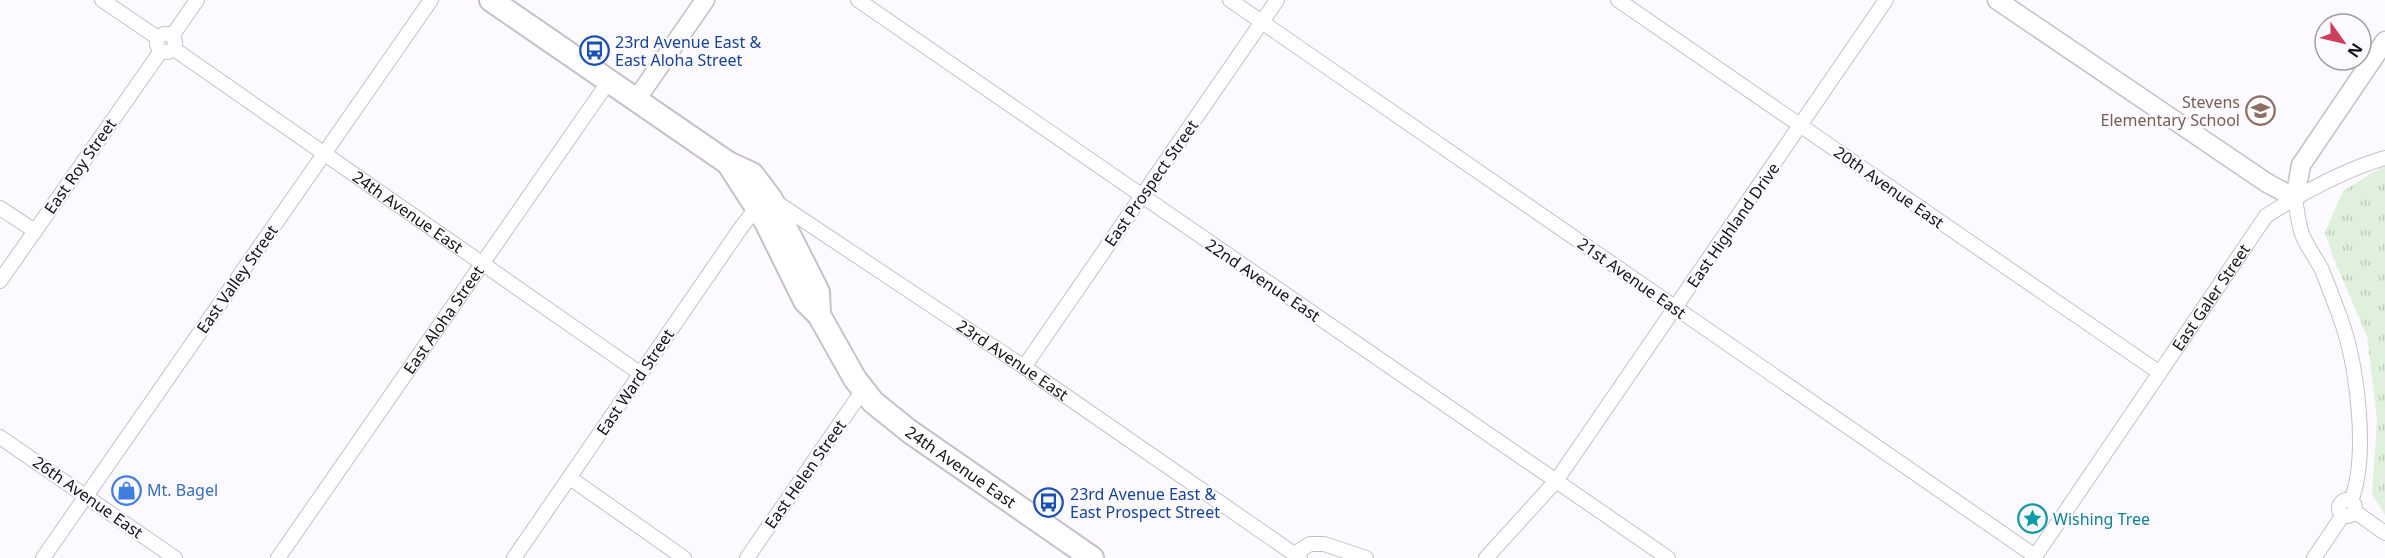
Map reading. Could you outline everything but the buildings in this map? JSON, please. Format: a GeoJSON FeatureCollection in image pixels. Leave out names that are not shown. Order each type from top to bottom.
{"type":"FeatureCollection","features":[{"type":"Feature","properties":{"kind":"main road","name":"23rd Avenue East"},"geometry":{"type":"LineString","coordinates":[[491,0],[728,163],[764,203]]}},
{"type":"Feature","properties":{"kind":"main road","name":"24th Avenue East"},"geometry":{"type":"LineString","coordinates":[[764,203],[805,301],[819,315],[863,390],[887,415],[1090,557]]}},
{"type":"Feature","properties":{"kind":"street","name":"24th Avenue East"},"geometry":{"type":"LineString","coordinates":[[102,0],[641,374]]}},
{"type":"Feature","properties":{"kind":"street","name":"East Roy Street"},"geometry":{"type":"LineString","coordinates":[[0,281],[197,0]]}},
{"type":"Feature","properties":{"kind":"street","name":"East Valley Street"},"geometry":{"type":"LineString","coordinates":[[43,558],[431,0]]}},
{"type":"Feature","properties":{"kind":"street"},"geometry":{"type":"LineString","coordinates":[[636,100],[705,0]]}},
{"type":"Feature","properties":{"kind":"street","name":"22nd Avenue East"},"geometry":{"type":"LineString","coordinates":[[858,0],[1668,558]]}},
{"type":"Feature","properties":{"kind":"street","name":"21st Avenue East"},"geometry":{"type":"LineString","coordinates":[[1230,0],[2034,557]]}},
{"type":"Feature","properties":{"kind":"street","name":"East Prospect Street"},"geometry":{"type":"LineString","coordinates":[[1024,367],[1277,0]]}},
{"type":"Feature","properties":{"kind":"street","name":"20th Avenue East"},"geometry":{"type":"LineString","coordinates":[[1618,0],[2160,374]]}},
{"type":"Feature","properties":{"kind":"street","name":"East Highland Drive"},"geometry":{"type":"LineString","coordinates":[[1486,558],[1557,481],[1886,0]]}},
{"type":"Feature","properties":{"kind":"street"},"geometry":{"type":"LineString","coordinates":[[1997,0],[2266,183],[2295,198]]}},
{"type":"Feature","properties":{"kind":"street"},"geometry":{"type":"LineString","coordinates":[[2314,558],[2350,509],[2357,485],[2361,457],[2358,412],[2350,358],[2341,320],[2321,270],[2302,233],[2295,198],[2301,165],[2385,41]]}},
{"type":"Feature","properties":{"kind":"street","name":"East Aloha Street"},"geometry":{"type":"LineString","coordinates":[[278,558],[609,81]]}},
{"type":"Feature","properties":{"kind":"street","name":"East Galer Street"},"geometry":{"type":"LineString","coordinates":[[2034,557],[2266,216],[2295,198],[2370,162],[2385,158]]}},
{"type":"Feature","properties":{"kind":"street","name":"23rd Avenue East"},"geometry":{"type":"LineString","coordinates":[[764,203],[1024,367],[1297,556]]}},
{"type":"Feature","properties":{"kind":"street","name":"East Ward Street"},"geometry":{"type":"LineString","coordinates":[[514,558],[740,229],[764,203]]}},
{"type":"Feature","properties":{"kind":"street"},"geometry":{"type":"LineString","coordinates":[[0,208],[35,231]]}},
{"type":"Feature","properties":{"kind":"street","name":"East Helen Street"},"geometry":{"type":"LineString","coordinates":[[747,558],[863,390]]}},
{"type":"Feature","properties":{"kind":"street","name":"26th Avenue East"},"geometry":{"type":"LineString","coordinates":[[0,436],[175,558]]}},
{"type":"Feature","properties":{"kind":"street"},"geometry":{"type":"LineString","coordinates":[[570,478],[684,558]]}},
{"type":"Feature","properties":{"kind":"street"},"geometry":{"type":"LineString","coordinates":[[2350,509],[2385,533]]}},
{"type":"Feature","properties":{"kind":"street"},"geometry":{"type":"LineString","coordinates":[[1297,556],[1310,544],[1317,544],[1366,558]]}},
{"type":"Feature","properties":{"kind":"green space"},"geometry":{"type":"Polygon","coordinates":[[[2385,165],[2385,515],[2372,494],[2377,419],[2367,336],[2333,257],[2325,232],[2343,191],[2385,165]]]}},
{"type":"Feature","properties":{"kind":"place","name":"23rd Avenue East & East Aloha Street"},"geometry":{"type":"Point","coordinates":[594,51]}},
{"type":"Feature","properties":{"kind":"place","name":"Stevens Elementary School"},"geometry":{"type":"Point","coordinates":[2261,111]}},
{"type":"Feature","properties":{"kind":"place","name":"Mt. Bagel"},"geometry":{"type":"Point","coordinates":[126,490]}},
{"type":"Feature","properties":{"kind":"place","name":"23rd Avenue East & East Prospect Street"},"geometry":{"type":"Point","coordinates":[1049,503]}},
{"type":"Feature","properties":{"kind":"place","name":"Wishing Tree"},"geometry":{"type":"Point","coordinates":[2032,519]}}]}
